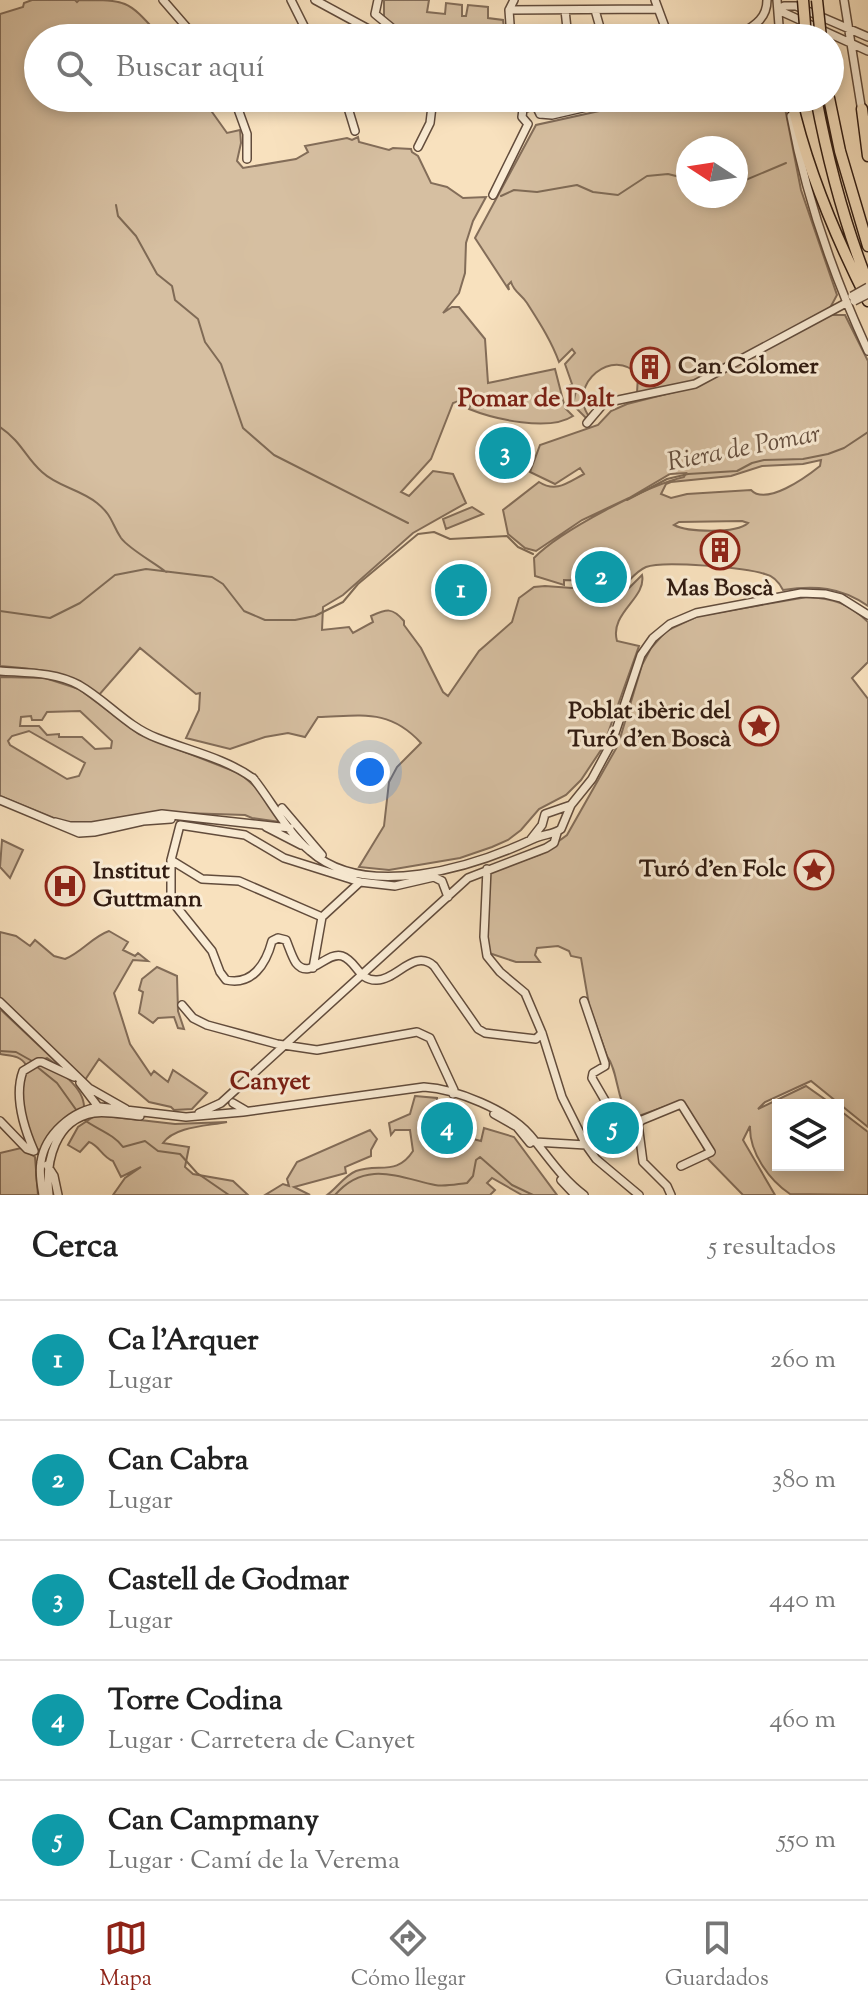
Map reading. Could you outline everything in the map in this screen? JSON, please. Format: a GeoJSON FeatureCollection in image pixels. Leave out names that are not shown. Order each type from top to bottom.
{"type":"FeatureCollection","features":[{"type":"Feature","properties":{"kind":"highway"},"geometry":{"type":"LineString","coordinates":[[803,0],[805,24]]}},
{"type":"Feature","properties":{"kind":"highway"},"geometry":{"type":"LineString","coordinates":[[817,0],[820,24]]}},
{"type":"Feature","properties":{"kind":"highway"},"geometry":{"type":"LineString","coordinates":[[862,109],[868,156]]}},
{"type":"Feature","properties":{"kind":"highway"},"geometry":{"type":"LineString","coordinates":[[793,112],[819,194],[838,242],[868,301]]}},
{"type":"Feature","properties":{"kind":"highway"},"geometry":{"type":"LineString","coordinates":[[819,112],[833,177],[868,285]]}},
{"type":"Feature","properties":{"kind":"highway"},"geometry":{"type":"LineString","coordinates":[[832,112],[868,246]]}},
{"type":"Feature","properties":{"kind":"street"},"geometry":{"type":"LineString","coordinates":[[163,0],[184,24]]}},
{"type":"Feature","properties":{"kind":"street"},"geometry":{"type":"LineString","coordinates":[[291,0],[303,24]]}},
{"type":"Feature","properties":{"kind":"street"},"geometry":{"type":"LineString","coordinates":[[315,0],[359,24]]}},
{"type":"Feature","properties":{"kind":"street"},"geometry":{"type":"LineString","coordinates":[[378,0],[375,14],[387,24]]}},
{"type":"Feature","properties":{"kind":"street"},"geometry":{"type":"LineString","coordinates":[[510,24],[509,10],[514,0]]}},
{"type":"Feature","properties":{"kind":"street"},"geometry":{"type":"LineString","coordinates":[[655,0],[664,24]]}},
{"type":"Feature","properties":{"kind":"street"},"geometry":{"type":"LineString","coordinates":[[777,0],[779,24]]}},
{"type":"Feature","properties":{"kind":"street"},"geometry":{"type":"LineString","coordinates":[[844,0],[868,134]]}},
{"type":"Feature","properties":{"kind":"street"},"geometry":{"type":"LineString","coordinates":[[756,24],[763,19],[765,1]]}},
{"type":"Feature","properties":{"kind":"street"},"geometry":{"type":"LineString","coordinates":[[778,10],[784,6],[796,6],[839,24]]}},
{"type":"Feature","properties":{"kind":"street"},"geometry":{"type":"LineString","coordinates":[[509,10],[658,9]]}},
{"type":"Feature","properties":{"kind":"street"},"geometry":{"type":"LineString","coordinates":[[565,10],[566,24]]}},
{"type":"Feature","properties":{"kind":"street"},"geometry":{"type":"LineString","coordinates":[[595,10],[599,24]]}},
{"type":"Feature","properties":{"kind":"street"},"geometry":{"type":"LineString","coordinates":[[778,10],[809,24]]}},
{"type":"Feature","properties":{"kind":"street"},"geometry":{"type":"LineString","coordinates":[[844,26],[868,37]]}},
{"type":"Feature","properties":{"kind":"street"},"geometry":{"type":"LineString","coordinates":[[844,40],[868,52],[859,59],[855,70]]}},
{"type":"Feature","properties":{"kind":"street"},"geometry":{"type":"LineString","coordinates":[[239,112],[247,134],[247,159]]}},
{"type":"Feature","properties":{"kind":"street"},"geometry":{"type":"LineString","coordinates":[[349,112],[355,131]]}},
{"type":"Feature","properties":{"kind":"street"},"geometry":{"type":"LineString","coordinates":[[418,147],[430,123],[431,112]]}},
{"type":"Feature","properties":{"kind":"street"},"geometry":{"type":"LineString","coordinates":[[524,112],[522,117],[528,124]]}},
{"type":"Feature","properties":{"kind":"street"},"geometry":{"type":"LineString","coordinates":[[528,124],[535,123],[540,114],[564,112]]}},
{"type":"Feature","properties":{"kind":"street"},"geometry":{"type":"LineString","coordinates":[[792,112],[808,190],[825,248],[868,351]]}},
{"type":"Feature","properties":{"kind":"street"},"geometry":{"type":"LineString","coordinates":[[493,195],[528,124]]}},
{"type":"Feature","properties":{"kind":"street"},"geometry":{"type":"LineString","coordinates":[[849,301],[868,285]]}},
{"type":"Feature","properties":{"kind":"street"},"geometry":{"type":"LineString","coordinates":[[587,423],[604,403],[695,384],[849,301],[868,294]]}},
{"type":"Feature","properties":{"kind":"street"},"geometry":{"type":"LineString","coordinates":[[257,824],[285,835],[336,865],[368,876],[403,876],[495,855],[562,828],[571,805],[592,779],[612,742],[641,655],[653,638],[670,624],[696,613],[801,593],[841,598],[868,615]]}},
{"type":"Feature","properties":{"kind":"street"},"geometry":{"type":"LineString","coordinates":[[0,671],[49,674],[66,679],[81,686],[129,724],[155,737],[226,762],[259,781],[322,855]]}},
{"type":"Feature","properties":{"kind":"street"},"geometry":{"type":"LineString","coordinates":[[253,778],[310,851]]}},
{"type":"Feature","properties":{"kind":"street"},"geometry":{"type":"LineString","coordinates":[[0,800],[79,833],[96,832],[162,814]]}},
{"type":"Feature","properties":{"kind":"street"},"geometry":{"type":"LineString","coordinates":[[530,840],[542,825],[545,814],[571,805]]}},
{"type":"Feature","properties":{"kind":"street"},"geometry":{"type":"LineString","coordinates":[[556,812],[563,819]]}},
{"type":"Feature","properties":{"kind":"street"},"geometry":{"type":"LineString","coordinates":[[77,826],[162,814],[290,828],[336,865]]}},
{"type":"Feature","properties":{"kind":"street"},"geometry":{"type":"LineString","coordinates":[[139,822],[193,818]]}},
{"type":"Feature","properties":{"kind":"street"},"geometry":{"type":"LineString","coordinates":[[55,822],[96,832],[121,820]]}},
{"type":"Feature","properties":{"kind":"street"},"geometry":{"type":"LineString","coordinates":[[448,897],[442,881],[434,877],[395,886],[360,882],[284,858],[245,835],[180,825],[171,860],[171,900],[212,951],[226,980],[239,983],[248,980],[267,957],[272,941],[278,938],[286,940],[297,965],[304,969],[313,968],[326,958],[339,955],[362,977],[382,980],[416,961],[429,962],[478,1029],[485,1033],[536,1039],[542,1033]]}},
{"type":"Feature","properties":{"kind":"street"},"geometry":{"type":"LineString","coordinates":[[181,1117],[232,1099],[286,1045],[468,878],[554,843],[552,833],[542,825]]}},
{"type":"Feature","properties":{"kind":"street"},"geometry":{"type":"LineString","coordinates":[[171,860],[202,879],[239,881],[322,917]]}},
{"type":"Feature","properties":{"kind":"street"},"geometry":{"type":"LineString","coordinates":[[487,869],[484,937],[487,956],[525,993],[542,1033],[562,1097],[588,1147],[596,1159],[639,1195]]}},
{"type":"Feature","properties":{"kind":"street"},"geometry":{"type":"LineString","coordinates":[[313,968],[322,917],[360,882]]}},
{"type":"Feature","properties":{"kind":"street"},"geometry":{"type":"LineString","coordinates":[[584,1001],[605,1063],[593,1073],[592,1078],[610,1109],[596,1119],[595,1140],[588,1147]]}},
{"type":"Feature","properties":{"kind":"street"},"geometry":{"type":"LineString","coordinates":[[0,1002],[100,1100],[97,1107],[56,1132],[43,1155],[40,1163],[50,1193]]}},
{"type":"Feature","properties":{"kind":"street"},"geometry":{"type":"LineString","coordinates":[[182,1005],[193,1018],[207,1025],[317,1050],[417,1032],[430,1038],[454,1090],[453,1094]]}},
{"type":"Feature","properties":{"kind":"street"},"geometry":{"type":"LineString","coordinates":[[34,1151],[19,1089],[23,1071],[34,1064],[51,1064],[68,1076],[77,1078]]}},
{"type":"Feature","properties":{"kind":"street"},"geometry":{"type":"LineString","coordinates":[[88,1112],[181,1117],[417,1087],[432,1088],[504,1114],[522,1127],[568,1182],[584,1195]]}},
{"type":"Feature","properties":{"kind":"street"},"geometry":{"type":"LineString","coordinates":[[97,1107],[162,1121],[263,1113],[431,1090],[453,1094],[471,1104]]}},
{"type":"Feature","properties":{"kind":"street"},"geometry":{"type":"LineString","coordinates":[[416,1091],[490,1111],[535,1142],[588,1147]]}},
{"type":"Feature","properties":{"kind":"street"},"geometry":{"type":"LineString","coordinates":[[88,1112],[90,1093]]}},
{"type":"Feature","properties":{"kind":"street"},"geometry":{"type":"LineString","coordinates":[[90,1093],[131,1113]]}},
{"type":"Feature","properties":{"kind":"street"},"geometry":{"type":"LineString","coordinates":[[232,1099],[247,1111]]}},
{"type":"Feature","properties":{"kind":"street"},"geometry":{"type":"LineString","coordinates":[[229,1113],[232,1099]]}},
{"type":"Feature","properties":{"kind":"street"},"geometry":{"type":"LineString","coordinates":[[221,1103],[229,1113]]}},
{"type":"Feature","properties":{"kind":"street"},"geometry":{"type":"LineString","coordinates":[[671,1195],[667,1186],[643,1162],[638,1124],[681,1104],[711,1152],[681,1166]]}},
{"type":"Feature","properties":{"kind":"street"},"geometry":{"type":"LineString","coordinates":[[205,1119],[229,1113],[263,1113]]}},
{"type":"Feature","properties":{"kind":"street"},"geometry":{"type":"LineString","coordinates":[[0,1121],[27,1149],[43,1155]]}},
{"type":"Feature","properties":{"kind":"street"},"geometry":{"type":"LineString","coordinates":[[50,1193],[47,1165],[68,1123]]}},
{"type":"Feature","properties":{"kind":"street"},"geometry":{"type":"LineString","coordinates":[[517,1127],[575,1195]]}},
{"type":"Feature","properties":{"kind":"shaded area"},"geometry":{"type":"Polygon","coordinates":[[[32,0],[118,2],[134,9],[149,24],[24,24],[24,112],[212,112],[227,133],[240,130],[237,161],[243,168],[296,159],[308,152],[305,146],[358,137],[359,142],[389,150],[411,149],[418,156],[431,183],[447,187],[463,198],[486,197],[466,243],[465,273],[459,293],[443,313],[452,307],[459,307],[485,339],[488,383],[555,369],[565,408],[573,416],[550,423],[492,417],[469,409],[469,393],[465,399],[453,403],[431,459],[401,492],[409,496],[433,471],[453,474],[466,503],[413,533],[343,595],[323,607],[322,630],[349,627],[353,633],[373,622],[371,616],[393,611],[404,621],[448,696],[479,651],[512,622],[519,598],[534,587],[599,590],[604,593],[607,602],[617,600],[642,575],[639,591],[618,622],[617,641],[639,646],[603,747],[581,780],[566,795],[539,809],[508,840],[460,858],[389,870],[359,867],[384,826],[389,782],[397,767],[421,743],[386,719],[374,716],[318,717],[305,737],[288,733],[230,749],[186,738],[199,710],[200,693],[196,694],[140,648],[99,695],[75,681],[52,673],[0,666],[0,14],[23,7],[24,3],[32,0]]]}},
{"type":"Feature","properties":{"kind":"shaded area"},"geometry":{"type":"Polygon","coordinates":[[[384,0],[429,0],[427,12],[445,14],[446,3],[462,5],[462,16],[466,16],[468,5],[488,7],[488,18],[503,20],[503,24],[391,24],[384,19],[384,0]]]}},
{"type":"Feature","properties":{"kind":"shaded area"},"geometry":{"type":"Polygon","coordinates":[[[595,112],[786,112],[801,190],[837,295],[830,308],[699,380],[637,393],[638,375],[628,367],[606,367],[588,381],[583,403],[588,415],[592,416],[587,419],[573,405],[576,390],[572,389],[570,397],[567,387],[572,384],[565,364],[575,353],[572,349],[559,362],[549,339],[511,282],[509,290],[475,238],[536,125],[595,112]]]}},
{"type":"Feature","properties":{"kind":"shaded area"},"geometry":{"type":"Polygon","coordinates":[[[831,315],[845,315],[868,361],[868,606],[838,591],[806,588],[783,590],[768,575],[724,567],[669,564],[646,567],[612,594],[599,587],[611,586],[611,574],[604,570],[592,573],[591,581],[564,580],[564,585],[535,576],[534,558],[563,535],[628,499],[668,482],[684,477],[686,473],[670,474],[582,520],[536,551],[525,548],[508,534],[503,510],[539,482],[556,487],[584,474],[580,468],[555,484],[530,472],[540,445],[598,425],[611,411],[627,404],[690,388],[831,315]],[[821,460],[762,466],[731,476],[671,482],[666,484],[661,494],[671,498],[751,490],[766,495],[796,483],[820,466],[821,460]],[[679,522],[674,525],[723,530],[748,523],[679,522]]]}},
{"type":"Feature","properties":{"kind":"shaded area"},"geometry":{"type":"Polygon","coordinates":[[[472,507],[483,514],[446,529],[443,519],[472,507]]]}},
{"type":"Feature","properties":{"kind":"shaded area"},"geometry":{"type":"Polygon","coordinates":[[[807,597],[840,603],[868,622],[868,662],[852,678],[868,699],[868,1127],[844,1108],[844,1099],[833,1099],[811,1081],[765,1102],[758,1109],[772,1102],[772,1171],[844,1171],[844,1114],[868,1132],[868,1195],[790,1194],[762,1164],[753,1146],[750,1126],[743,1140],[775,1195],[743,1195],[702,1153],[705,1151],[685,1104],[675,1109],[672,1104],[636,1117],[628,1116],[589,1005],[581,958],[571,956],[569,951],[558,946],[537,948],[535,955],[540,962],[516,962],[489,953],[490,872],[541,854],[567,835],[618,745],[642,665],[651,648],[666,631],[698,616],[807,597]]]}},
{"type":"Feature","properties":{"kind":"shaded area"},"geometry":{"type":"Polygon","coordinates":[[[0,677],[45,678],[79,689],[139,734],[241,774],[265,796],[280,822],[245,815],[184,813],[109,822],[66,823],[0,796],[0,677]],[[80,711],[47,712],[42,720],[32,720],[31,716],[21,717],[20,726],[39,726],[47,735],[82,737],[95,749],[111,748],[112,741],[80,711]],[[29,731],[12,736],[8,741],[10,745],[67,779],[79,776],[85,763],[29,731]]]}},
{"type":"Feature","properties":{"kind":"shaded area"},"geometry":{"type":"Polygon","coordinates":[[[2,840],[23,850],[10,878],[0,867],[2,840]]]}},
{"type":"Feature","properties":{"kind":"shaded area"},"geometry":{"type":"Polygon","coordinates":[[[109,931],[128,942],[123,950],[135,956],[138,953],[148,961],[133,960],[114,993],[130,1044],[151,1075],[154,1071],[168,1082],[173,1070],[207,1093],[192,1109],[174,1110],[149,1102],[99,1059],[85,1080],[0,998],[0,932],[16,936],[30,946],[35,940],[54,956],[65,959],[109,931]]]}},
{"type":"Feature","properties":{"kind":"shaded area"},"geometry":{"type":"Polygon","coordinates":[[[157,967],[177,976],[178,1011],[184,1029],[178,1028],[174,1017],[158,1018],[153,1023],[139,1013],[142,979],[157,967]]]}},
{"type":"Feature","properties":{"kind":"shaded area"},"geometry":{"type":"Polygon","coordinates":[[[0,1009],[66,1071],[47,1058],[26,1065],[18,1058],[0,1054],[0,1009]]]}},
{"type":"Feature","properties":{"kind":"shaded area"},"geometry":{"type":"Polygon","coordinates":[[[39,1062],[54,1068],[75,1085],[84,1107],[65,1119],[39,1151],[27,1126],[22,1077],[39,1062]]]}},
{"type":"Feature","properties":{"kind":"shaded area"},"geometry":{"type":"Polygon","coordinates":[[[806,1086],[824,1099],[779,1099],[806,1086]]]}},
{"type":"Feature","properties":{"kind":"shaded area"},"geometry":{"type":"Polygon","coordinates":[[[415,1096],[437,1098],[437,1143],[461,1150],[462,1135],[466,1131],[473,1139],[481,1141],[484,1128],[514,1137],[557,1195],[522,1195],[492,1178],[487,1183],[495,1190],[490,1195],[327,1195],[356,1171],[394,1166],[407,1159],[413,1151],[410,1130],[395,1130],[391,1135],[389,1123],[410,1114],[415,1096]]]}},
{"type":"Feature","properties":{"kind":"shaded area"},"geometry":{"type":"Polygon","coordinates":[[[96,1115],[175,1124],[227,1122],[184,1130],[168,1137],[163,1143],[189,1147],[185,1167],[193,1174],[233,1181],[248,1195],[113,1195],[125,1178],[141,1167],[121,1177],[113,1161],[89,1142],[80,1152],[68,1145],[78,1127],[96,1115]]]}},
{"type":"Feature","properties":{"kind":"shaded area"},"geometry":{"type":"Polygon","coordinates":[[[370,1130],[377,1139],[371,1156],[345,1167],[346,1173],[294,1187],[310,1195],[265,1195],[283,1184],[289,1186],[287,1179],[297,1162],[370,1130]]]}},
{"type":"Feature","properties":{"kind":"shaded area"},"geometry":{"type":"Polygon","coordinates":[[[21,1148],[35,1157],[38,1195],[0,1195],[0,1153],[21,1148]]]}},
{"type":"Feature","properties":{"kind":"waterway"},"geometry":{"type":"LineString","coordinates":[[748,179],[786,163]]}},
{"type":"Feature","properties":{"kind":"waterway"},"geometry":{"type":"LineString","coordinates":[[501,196],[514,190],[537,192],[577,185],[593,192],[618,195],[647,176],[676,176]]}},
{"type":"Feature","properties":{"kind":"waterway"},"geometry":{"type":"LineString","coordinates":[[116,205],[118,216],[136,236],[157,274],[172,286],[175,300],[198,319],[205,342],[221,364],[243,428],[274,455],[408,523]]}},
{"type":"Feature","properties":{"kind":"waterway"},"geometry":{"type":"LineString","coordinates":[[0,427],[48,477],[97,503],[125,542],[166,572]]}},
{"type":"Feature","properties":{"kind":"waterway","name":"Riera de Pomar"},"geometry":{"type":"LineString","coordinates":[[627,500],[667,479],[688,474],[737,471],[764,460],[803,459],[828,454],[844,448],[868,432]]}},
{"type":"Feature","properties":{"kind":"waterway","name":"Riera de Pomar"},"geometry":{"type":"LineString","coordinates":[[0,611],[50,618],[80,603],[115,575],[146,569],[212,577],[223,584],[244,611],[265,620],[295,620],[315,616],[343,602],[358,584],[418,534],[434,532],[450,539],[507,536],[518,547],[533,554]]}},
{"type":"Feature","properties":{"kind":"waterway"},"geometry":{"type":"LineString","coordinates":[[0,1051],[16,1052],[32,1061]]}},
{"type":"Feature","properties":{"kind":"waterway"},"geometry":{"type":"LineString","coordinates":[[36,1066],[57,1083],[77,1111]]}},
{"type":"Feature","properties":{"kind":"waterway"},"geometry":{"type":"LineString","coordinates":[[83,1119],[123,1147],[145,1141],[158,1151],[180,1154],[197,1173],[229,1195]]}},
{"type":"Feature","properties":{"kind":"waterway"},"geometry":{"type":"LineString","coordinates":[[335,1195],[346,1184],[370,1174],[395,1175],[439,1186],[467,1183],[480,1157],[512,1185],[533,1195]]}},
{"type":"Feature","properties":{"kind":"place","name":"Can Colomer"},"geometry":{"type":"Point","coordinates":[650,367]}},
{"type":"Feature","properties":{"kind":"place","name":"Castell de Godmar"},"geometry":{"type":"Point","coordinates":[505,453]}},
{"type":"Feature","properties":{"kind":"place","name":"Mas Boscà"},"geometry":{"type":"Point","coordinates":[720,550]}},
{"type":"Feature","properties":{"kind":"place","name":"Can Cabra"},"geometry":{"type":"Point","coordinates":[601,577]}},
{"type":"Feature","properties":{"kind":"place","name":"Ca l'Arquer"},"geometry":{"type":"Point","coordinates":[461,590]}},
{"type":"Feature","properties":{"kind":"place","name":"Poblat ibèric del Turó d'en Boscà"},"geometry":{"type":"Point","coordinates":[759,726]}},
{"type":"Feature","properties":{"kind":"place","name":"Turó d'en Folc"},"geometry":{"type":"Point","coordinates":[814,870]}},
{"type":"Feature","properties":{"kind":"place","name":"Institut Guttmann"},"geometry":{"type":"Point","coordinates":[65,886]}},
{"type":"Feature","properties":{"kind":"place","name":"Torre Codina"},"geometry":{"type":"Point","coordinates":[447,1128]}},
{"type":"Feature","properties":{"kind":"place","name":"Can Campmany"},"geometry":{"type":"Point","coordinates":[613,1128]}},
{"type":"Feature","properties":{"kind":"district","name":"Pomar de Dalt"},"geometry":{"type":"Point","coordinates":[536,399]}},
{"type":"Feature","properties":{"kind":"district","name":"Canyet"},"geometry":{"type":"Point","coordinates":[270,1082]}}]}
